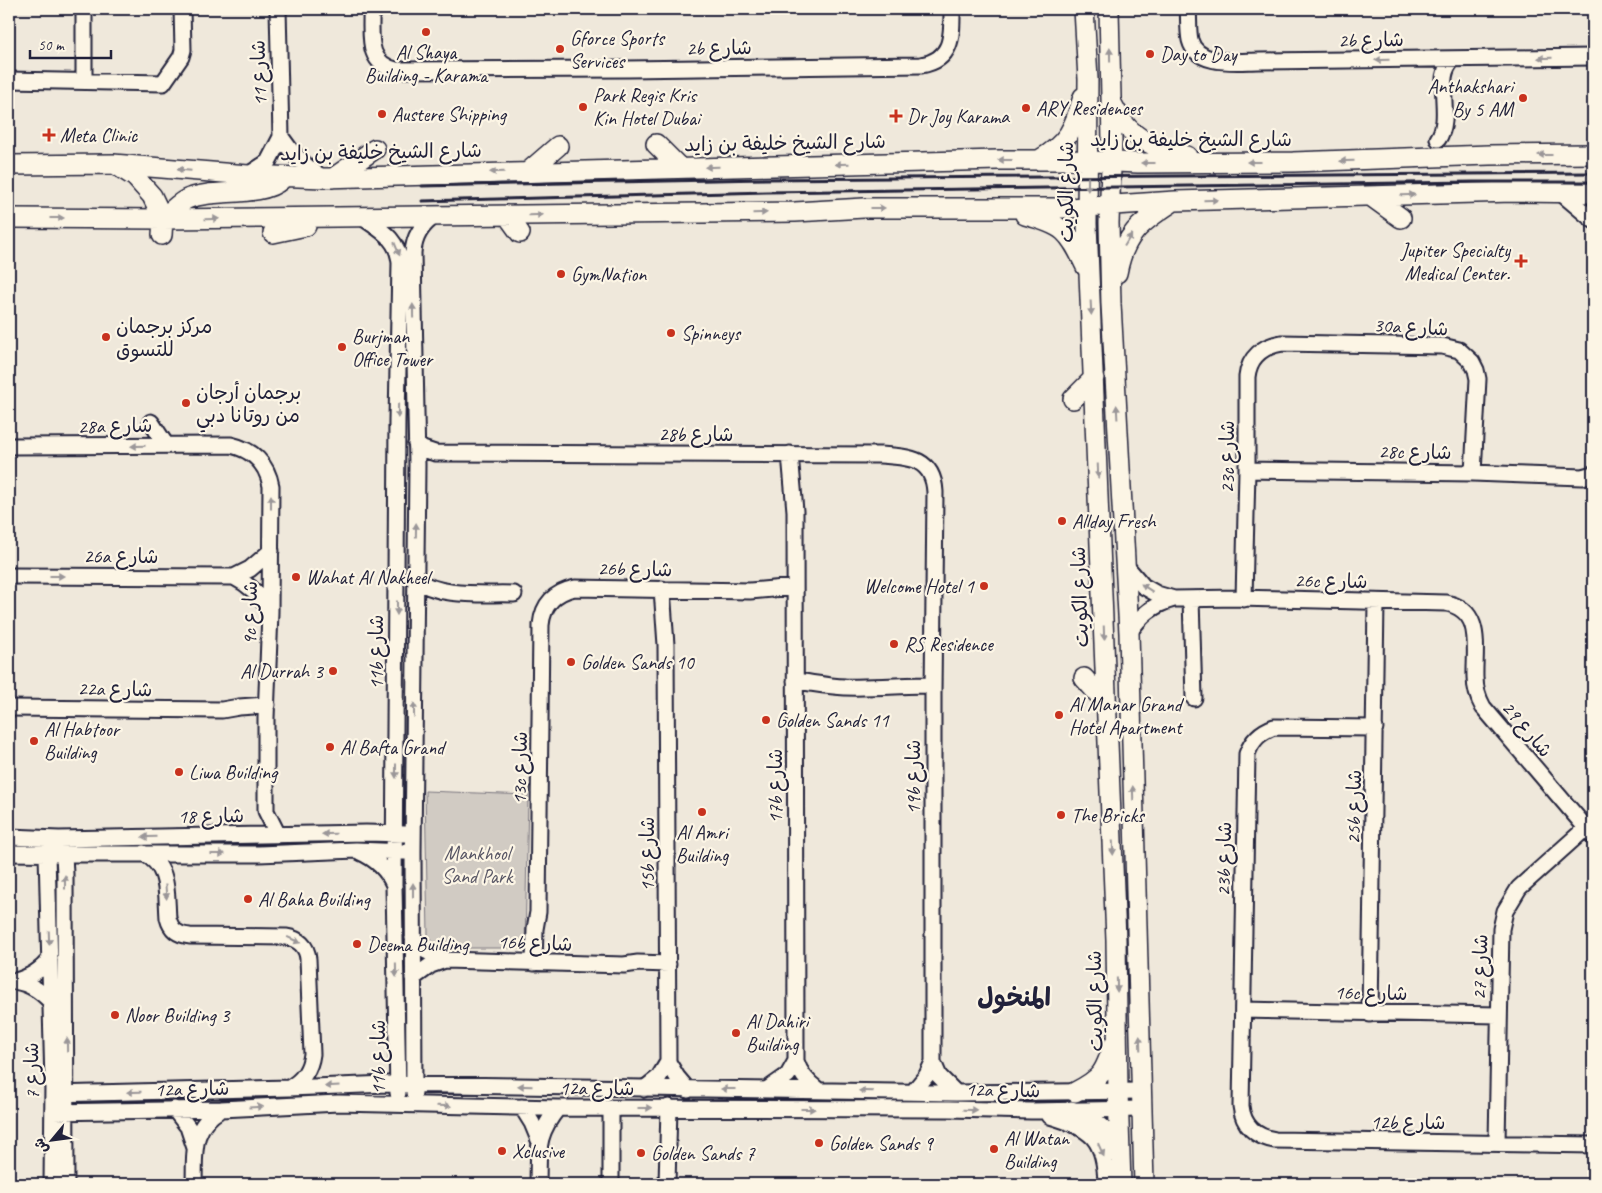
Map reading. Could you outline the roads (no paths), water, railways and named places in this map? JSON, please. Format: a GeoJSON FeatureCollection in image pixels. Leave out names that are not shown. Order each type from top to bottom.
{"type":"FeatureCollection","features":[{"type":"Feature","properties":{"kind":"main road","name":"شارع الكويت"},"geometry":{"type":"LineString","coordinates":[[1084,9],[1088,79],[1089,274],[1107,704],[1118,1031],[1130,1103]]}},
{"type":"Feature","properties":{"kind":"main road","name":"شارع الكويت"},"geometry":{"type":"LineString","coordinates":[[1109,9],[1111,304],[1129,633],[1130,1103],[1120,1161],[1121,1184]]}},
{"type":"Feature","properties":{"kind":"main road"},"geometry":{"type":"LineString","coordinates":[[1039,160],[1055,151],[1068,137],[1088,79]]}},
{"type":"Feature","properties":{"kind":"main road"},"geometry":{"type":"LineString","coordinates":[[1111,101],[1122,122],[1144,140],[1170,152],[1215,163]]}},
{"type":"Feature","properties":{"kind":"main road"},"geometry":{"type":"LineString","coordinates":[[656,144],[680,168]]}},
{"type":"Feature","properties":{"kind":"main road"},"geometry":{"type":"LineString","coordinates":[[528,172],[558,146]]}},
{"type":"Feature","properties":{"kind":"main road"},"geometry":{"type":"LineString","coordinates":[[328,178],[375,149]]}},
{"type":"Feature","properties":{"kind":"main road","name":"شارع الشيخ خليفة بن زايد"},"geometry":{"type":"LineString","coordinates":[[9,165],[112,164],[248,176],[328,178],[1039,160],[1215,163],[1315,162],[1489,155],[1593,154]]}},
{"type":"Feature","properties":{"kind":"main road"},"geometry":{"type":"LineString","coordinates":[[112,164],[136,177],[145,186],[152,196],[163,227]]}},
{"type":"Feature","properties":{"kind":"main road"},"geometry":{"type":"LineString","coordinates":[[163,227],[175,208],[191,198],[266,187],[279,182],[285,177]]}},
{"type":"Feature","properties":{"kind":"main road"},"geometry":{"type":"LineString","coordinates":[[9,218],[163,227],[323,217],[795,212],[864,208],[1088,207],[1175,201],[1513,192],[1593,194]]}},
{"type":"Feature","properties":{"kind":"main road"},"geometry":{"type":"LineString","coordinates":[[1372,196],[1401,218]]}},
{"type":"Feature","properties":{"kind":"main road"},"geometry":{"type":"LineString","coordinates":[[1111,304],[1122,253],[1131,235],[1145,220],[1175,201]]}},
{"type":"Feature","properties":{"kind":"main road"},"geometry":{"type":"LineString","coordinates":[[997,208],[1045,220],[1062,229],[1076,246],[1089,274]]}},
{"type":"Feature","properties":{"kind":"main road"},"geometry":{"type":"LineString","coordinates":[[507,215],[520,233]]}},
{"type":"Feature","properties":{"kind":"main road"},"geometry":{"type":"LineString","coordinates":[[273,233],[307,226],[323,217]]}},
{"type":"Feature","properties":{"kind":"main road"},"geometry":{"type":"LineString","coordinates":[[1073,399],[1094,378]]}},
{"type":"Feature","properties":{"kind":"main road"},"geometry":{"type":"LineString","coordinates":[[1084,678],[1107,704]]}},
{"type":"Feature","properties":{"kind":"main road"},"geometry":{"type":"LineString","coordinates":[[1075,1092],[1091,1083],[1101,1074],[1107,1064],[1118,1031]]}},
{"type":"Feature","properties":{"kind":"main road"},"geometry":{"type":"LineString","coordinates":[[1130,1103],[1136,1164],[1144,1181]]}},
{"type":"Feature","properties":{"kind":"main road"},"geometry":{"type":"LineString","coordinates":[[1071,1110],[1103,1128],[1120,1161]]}},
{"type":"Feature","properties":{"kind":"street"},"geometry":{"type":"LineString","coordinates":[[84,9],[84,82]]}},
{"type":"Feature","properties":{"kind":"street"},"geometry":{"type":"LineString","coordinates":[[9,80],[163,83],[178,63],[183,50],[182,9]]}},
{"type":"Feature","properties":{"kind":"street","name":"شارع 11"},"geometry":{"type":"LineString","coordinates":[[248,176],[268,162],[281,137],[278,9]]}},
{"type":"Feature","properties":{"kind":"street","name":"2b شارع"},"geometry":{"type":"LineString","coordinates":[[371,9],[372,49],[375,57],[381,64],[396,70],[921,65],[936,60],[947,49],[952,32],[952,9]]}},
{"type":"Feature","properties":{"kind":"street","name":"2b شارع"},"geometry":{"type":"LineString","coordinates":[[1188,9],[1190,39],[1193,47],[1198,53],[1214,60],[1259,62],[1593,57]]}},
{"type":"Feature","properties":{"kind":"street"},"geometry":{"type":"LineString","coordinates":[[1438,139],[1442,134],[1445,121],[1444,74],[1447,65],[1454,59]]}},
{"type":"Feature","properties":{"kind":"street"},"geometry":{"type":"LineString","coordinates":[[281,137],[302,163],[328,178]]}},
{"type":"Feature","properties":{"kind":"street"},"geometry":{"type":"LineString","coordinates":[[1561,193],[1593,220]]}},
{"type":"Feature","properties":{"kind":"street","name":"11b شارع"},"geometry":{"type":"LineString","coordinates":[[414,1105],[414,609],[417,465],[412,253],[415,238],[429,220],[435,216]]}},
{"type":"Feature","properties":{"kind":"street","name":"11b شارع"},"geometry":{"type":"LineString","coordinates":[[362,217],[391,238],[400,254],[394,886],[398,1104]]}},
{"type":"Feature","properties":{"kind":"street","name":"23c شارع"},"geometry":{"type":"LineString","coordinates":[[1244,598],[1248,470],[1248,370],[1255,356],[1267,347],[1282,342],[1290,343]]}},
{"type":"Feature","properties":{"kind":"street","name":"30a شارع"},"geometry":{"type":"LineString","coordinates":[[1290,343],[1442,346],[1459,350],[1472,362],[1478,379],[1473,473]]}},
{"type":"Feature","properties":{"kind":"street"},"geometry":{"type":"LineString","coordinates":[[151,422],[166,445]]}},
{"type":"Feature","properties":{"kind":"street","name":"28b شارع"},"geometry":{"type":"LineString","coordinates":[[416,444],[423,449],[435,452],[796,454],[908,457],[915,459],[926,467],[933,478],[935,492]]}},
{"type":"Feature","properties":{"kind":"street","name":"28a شارع"},"geometry":{"type":"LineString","coordinates":[[9,446],[222,445]]}},
{"type":"Feature","properties":{"kind":"street","name":"9c شارع"},"geometry":{"type":"LineString","coordinates":[[222,445],[231,445],[248,450],[266,469],[270,486],[271,551],[266,711],[266,811],[278,836]]}},
{"type":"Feature","properties":{"kind":"street"},"geometry":{"type":"LineString","coordinates":[[417,465],[435,452]]}},
{"type":"Feature","properties":{"kind":"street","name":"17b شارع"},"geometry":{"type":"LineString","coordinates":[[796,454],[799,489],[795,511],[796,1061]]}},
{"type":"Feature","properties":{"kind":"street","name":"28c شارع"},"geometry":{"type":"LineString","coordinates":[[1248,470],[1473,473],[1589,478]]}},
{"type":"Feature","properties":{"kind":"street","name":"19b شارع"},"geometry":{"type":"LineString","coordinates":[[935,492],[933,1062],[944,1083],[956,1093]]}},
{"type":"Feature","properties":{"kind":"street"},"geometry":{"type":"LineString","coordinates":[[270,612],[255,591],[234,577],[250,569],[271,551]]}},
{"type":"Feature","properties":{"kind":"street","name":"26c شارع"},"geometry":{"type":"LineString","coordinates":[[1126,566],[1143,586],[1158,594],[1174,599],[1244,598],[1453,604],[1465,611],[1473,622],[1474,629]]}},
{"type":"Feature","properties":{"kind":"street","name":"26a شارع"},"geometry":{"type":"LineString","coordinates":[[9,576],[234,577]]}},
{"type":"Feature","properties":{"kind":"street"},"geometry":{"type":"LineString","coordinates":[[415,579],[428,588],[442,591],[514,594]]}},
{"type":"Feature","properties":{"kind":"street","name":"26b شارع"},"geometry":{"type":"LineString","coordinates":[[541,625],[545,607],[551,599],[566,589],[750,591],[761,594],[795,592]]}},
{"type":"Feature","properties":{"kind":"street","name":"15b شارع"},"geometry":{"type":"LineString","coordinates":[[667,589],[670,624],[666,645],[668,1062]]}},
{"type":"Feature","properties":{"kind":"street"},"geometry":{"type":"LineString","coordinates":[[414,609],[426,597],[442,591]]}},
{"type":"Feature","properties":{"kind":"street","name":"26c شارع"},"geometry":{"type":"LineString","coordinates":[[1129,633],[1140,617],[1148,610],[1174,599]]}},
{"type":"Feature","properties":{"kind":"street"},"geometry":{"type":"LineString","coordinates":[[1191,599],[1194,698]]}},
{"type":"Feature","properties":{"kind":"street","name":"25b شارع"},"geometry":{"type":"LineString","coordinates":[[1370,1014],[1376,602]]}},
{"type":"Feature","properties":{"kind":"street","name":"13c شارع"},"geometry":{"type":"LineString","coordinates":[[538,963],[535,929],[538,912],[541,625]]}},
{"type":"Feature","properties":{"kind":"street","name":"شارع 29"},"geometry":{"type":"LineString","coordinates":[[1474,629],[1475,686],[1483,707],[1590,832]]}},
{"type":"Feature","properties":{"kind":"street"},"geometry":{"type":"LineString","coordinates":[[795,687],[815,691],[843,686],[893,687],[906,685],[933,690]]}},
{"type":"Feature","properties":{"kind":"street","name":"22a شارع"},"geometry":{"type":"LineString","coordinates":[[9,708],[222,710],[240,707],[266,711]]}},
{"type":"Feature","properties":{"kind":"street","name":"23b شارع"},"geometry":{"type":"LineString","coordinates":[[1241,1106],[1246,762],[1250,746],[1260,734],[1274,727],[1375,728]]}},
{"type":"Feature","properties":{"kind":"street"},"geometry":{"type":"LineString","coordinates":[[366,833],[381,824],[396,807]]}},
{"type":"Feature","properties":{"kind":"street"},"geometry":{"type":"LineString","coordinates":[[245,836],[257,825],[266,811]]}},
{"type":"Feature","properties":{"kind":"street","name":"شارع 27"},"geometry":{"type":"LineString","coordinates":[[1497,1142],[1498,1015],[1501,929],[1505,911],[1519,888],[1590,832]]}},
{"type":"Feature","properties":{"kind":"street","name":"شارع 18"},"geometry":{"type":"LineString","coordinates":[[9,837],[56,839],[366,833],[414,834]]}},
{"type":"Feature","properties":{"kind":"street","name":"شارع 7"},"geometry":{"type":"LineString","coordinates":[[52,1184],[60,1111],[60,1094],[51,1002],[47,854],[48,849],[56,839],[64,854],[67,1066],[60,1094]]}},
{"type":"Feature","properties":{"kind":"street"},"geometry":{"type":"LineString","coordinates":[[356,850],[378,863],[387,873],[394,886]]}},
{"type":"Feature","properties":{"kind":"street","name":"شارع 18"},"geometry":{"type":"LineString","coordinates":[[9,853],[259,854],[356,850],[413,852]]}},
{"type":"Feature","properties":{"kind":"street"},"geometry":{"type":"LineString","coordinates":[[143,853],[155,861],[163,872],[168,918],[170,924],[178,933],[190,936],[286,937],[293,938],[304,946],[308,959],[312,1054],[306,1074],[289,1088]]}},
{"type":"Feature","properties":{"kind":"street","name":"16b شارع"},"geometry":{"type":"LineString","coordinates":[[413,938],[424,950],[444,960],[624,965],[638,969],[668,968]]}},
{"type":"Feature","properties":{"kind":"street"},"geometry":{"type":"LineString","coordinates":[[12,981],[31,976],[45,966],[50,959]]}},
{"type":"Feature","properties":{"kind":"street"},"geometry":{"type":"LineString","coordinates":[[414,978],[431,965],[444,960]]}},
{"type":"Feature","properties":{"kind":"street"},"geometry":{"type":"LineString","coordinates":[[12,981],[39,990],[51,1002]]}},
{"type":"Feature","properties":{"kind":"street","name":"16c شارع"},"geometry":{"type":"LineString","coordinates":[[1243,1010],[1370,1014],[1498,1015]]}},
{"type":"Feature","properties":{"kind":"street"},"geometry":{"type":"LineString","coordinates":[[369,1084],[388,1071],[398,1052]]}},
{"type":"Feature","properties":{"kind":"street"},"geometry":{"type":"LineString","coordinates":[[414,1061],[423,1074],[437,1085]]}},
{"type":"Feature","properties":{"kind":"street"},"geometry":{"type":"LineString","coordinates":[[768,1089],[782,1080],[796,1061]]}},
{"type":"Feature","properties":{"kind":"street"},"geometry":{"type":"LineString","coordinates":[[796,1061],[802,1075],[818,1090]]}},
{"type":"Feature","properties":{"kind":"street"},"geometry":{"type":"LineString","coordinates":[[644,1089],[658,1077],[668,1062],[688,1090]]}},
{"type":"Feature","properties":{"kind":"street"},"geometry":{"type":"LineString","coordinates":[[913,1092],[927,1076],[933,1062]]}},
{"type":"Feature","properties":{"kind":"street"},"geometry":{"type":"LineString","coordinates":[[67,1066],[76,1081],[95,1092]]}},
{"type":"Feature","properties":{"kind":"street","name":"12a شارع"},"geometry":{"type":"LineString","coordinates":[[60,1094],[414,1084],[688,1090],[768,1089],[956,1093],[1075,1092],[1130,1103]]}},
{"type":"Feature","properties":{"kind":"street","name":"12a شارع"},"geometry":{"type":"LineString","coordinates":[[60,1111],[221,1109],[338,1103],[558,1108],[1031,1111],[1071,1110],[1130,1103]]}},
{"type":"Feature","properties":{"kind":"street","name":"12b شارع"},"geometry":{"type":"LineString","coordinates":[[1241,1106],[1244,1118],[1251,1129],[1262,1137],[1275,1140],[1593,1145]]}},
{"type":"Feature","properties":{"kind":"street"},"geometry":{"type":"LineString","coordinates":[[522,1107],[532,1123],[539,1140],[538,1184]]}},
{"type":"Feature","properties":{"kind":"street"},"geometry":{"type":"LineString","coordinates":[[539,1140],[547,1123],[558,1108]]}},
{"type":"Feature","properties":{"kind":"street"},"geometry":{"type":"LineString","coordinates":[[611,1108],[611,1184]]}},
{"type":"Feature","properties":{"kind":"street"},"geometry":{"type":"LineString","coordinates":[[667,1184],[669,1108]]}},
{"type":"Feature","properties":{"kind":"street"},"geometry":{"type":"LineString","coordinates":[[174,1109],[188,1127],[195,1149]]}},
{"type":"Feature","properties":{"kind":"street"},"geometry":{"type":"LineString","coordinates":[[194,1184],[195,1149],[200,1130],[212,1114],[221,1109]]}},
{"type":"Feature","properties":{"kind":"street"},"geometry":{"type":"LineString","coordinates":[[66,1138],[78,1121],[92,1110]]}},
{"type":"Feature","properties":{"kind":"street","name":"شارع 7"},"geometry":{"type":"LineString","coordinates":[[60,1111],[66,1138],[66,1184]]}},
{"type":"Feature","properties":{"kind":"street"},"geometry":{"type":"LineString","coordinates":[[1031,1111],[1074,1123],[1091,1135],[1104,1155],[1106,1184]]}},
{"type":"Feature","properties":{"kind":"railway"},"geometry":{"type":"LineString","coordinates":[[422,186],[765,179],[1593,173]]}},
{"type":"Feature","properties":{"kind":"railway"},"geometry":{"type":"LineString","coordinates":[[422,201],[767,192],[1593,182]]}},
{"type":"Feature","properties":{"kind":"place","name":"Al Shaya Building - Karama"},"geometry":{"type":"Point","coordinates":[426,32]}},
{"type":"Feature","properties":{"kind":"place","name":"Gforce Sports Services"},"geometry":{"type":"Point","coordinates":[560,49]}},
{"type":"Feature","properties":{"kind":"place","name":"Day to Day"},"geometry":{"type":"Point","coordinates":[1150,54]}},
{"type":"Feature","properties":{"kind":"place","name":"Anthakshari By 5 AM"},"geometry":{"type":"Point","coordinates":[1523,98]}},
{"type":"Feature","properties":{"kind":"place","name":"Park Regis Kris Kin Hotel Dubai"},"geometry":{"type":"Point","coordinates":[583,107]}},
{"type":"Feature","properties":{"kind":"place","name":"ARY Residences"},"geometry":{"type":"Point","coordinates":[1026,108]}},
{"type":"Feature","properties":{"kind":"place","name":"Austere Shipping"},"geometry":{"type":"Point","coordinates":[382,114]}},
{"type":"Feature","properties":{"kind":"place","name":"Dr Joy Karama"},"geometry":{"type":"Point","coordinates":[896,116]}},
{"type":"Feature","properties":{"kind":"place","name":"Meta Clinic"},"geometry":{"type":"Point","coordinates":[49,135]}},
{"type":"Feature","properties":{"kind":"place","name":"Jupiter Specialty Medical Center."},"geometry":{"type":"Point","coordinates":[1521,261]}},
{"type":"Feature","properties":{"kind":"place","name":"GymNation"},"geometry":{"type":"Point","coordinates":[561,274]}},
{"type":"Feature","properties":{"kind":"place","name":"Spinneys"},"geometry":{"type":"Point","coordinates":[671,333]}},
{"type":"Feature","properties":{"kind":"place","name":"مركز برجمان للتسوق"},"geometry":{"type":"Point","coordinates":[106,337]}},
{"type":"Feature","properties":{"kind":"place","name":"Burjman Office Tower"},"geometry":{"type":"Point","coordinates":[342,347]}},
{"type":"Feature","properties":{"kind":"place","name":"برجمان أرجان من روتانا دبي"},"geometry":{"type":"Point","coordinates":[186,403]}},
{"type":"Feature","properties":{"kind":"place","name":"Allday Fresh"},"geometry":{"type":"Point","coordinates":[1062,521]}},
{"type":"Feature","properties":{"kind":"place","name":"Wahat Al Nakheel"},"geometry":{"type":"Point","coordinates":[296,577]}},
{"type":"Feature","properties":{"kind":"place","name":"Welcome Hotel 1"},"geometry":{"type":"Point","coordinates":[984,586]}},
{"type":"Feature","properties":{"kind":"place","name":"RS Residence"},"geometry":{"type":"Point","coordinates":[894,644]}},
{"type":"Feature","properties":{"kind":"place","name":"Golden Sands 10"},"geometry":{"type":"Point","coordinates":[571,662]}},
{"type":"Feature","properties":{"kind":"place","name":"Al Durrah 3"},"geometry":{"type":"Point","coordinates":[333,671]}},
{"type":"Feature","properties":{"kind":"place","name":"Al Manar Grand Hotel Apartment"},"geometry":{"type":"Point","coordinates":[1059,715]}},
{"type":"Feature","properties":{"kind":"place","name":"Golden Sands 11"},"geometry":{"type":"Point","coordinates":[766,720]}},
{"type":"Feature","properties":{"kind":"place","name":"Al Habtoor Building"},"geometry":{"type":"Point","coordinates":[34,741]}},
{"type":"Feature","properties":{"kind":"place","name":"Al Bafta Grand"},"geometry":{"type":"Point","coordinates":[330,747]}},
{"type":"Feature","properties":{"kind":"place","name":"Liwa Building"},"geometry":{"type":"Point","coordinates":[179,772]}},
{"type":"Feature","properties":{"kind":"place","name":"Al Amri Building"},"geometry":{"type":"Point","coordinates":[702,812]}},
{"type":"Feature","properties":{"kind":"place","name":"The Bricks"},"geometry":{"type":"Point","coordinates":[1061,815]}},
{"type":"Feature","properties":{"kind":"place","name":"Al Baha Building"},"geometry":{"type":"Point","coordinates":[248,899]}},
{"type":"Feature","properties":{"kind":"place","name":"Deema Building"},"geometry":{"type":"Point","coordinates":[357,944]}},
{"type":"Feature","properties":{"kind":"place","name":"Noor Building 3"},"geometry":{"type":"Point","coordinates":[115,1015]}},
{"type":"Feature","properties":{"kind":"place","name":"Al Dahiri Building"},"geometry":{"type":"Point","coordinates":[736,1033]}},
{"type":"Feature","properties":{"kind":"place","name":"Golden Sands 9"},"geometry":{"type":"Point","coordinates":[819,1143]}},
{"type":"Feature","properties":{"kind":"place","name":"Al Watan Building"},"geometry":{"type":"Point","coordinates":[994,1149]}},
{"type":"Feature","properties":{"kind":"place","name":"Xclusive"},"geometry":{"type":"Point","coordinates":[502,1151]}},
{"type":"Feature","properties":{"kind":"place","name":"Golden Sands 7"},"geometry":{"type":"Point","coordinates":[641,1153]}},
{"type":"Feature","properties":{"kind":"district","name":"المنخول"},"geometry":{"type":"Point","coordinates":[1014,998]}},
{"type":"Feature","properties":{"kind":"park label","name":"Mankhool Sand Park"},"geometry":{"type":"Point","coordinates":[477,864]}}]}
